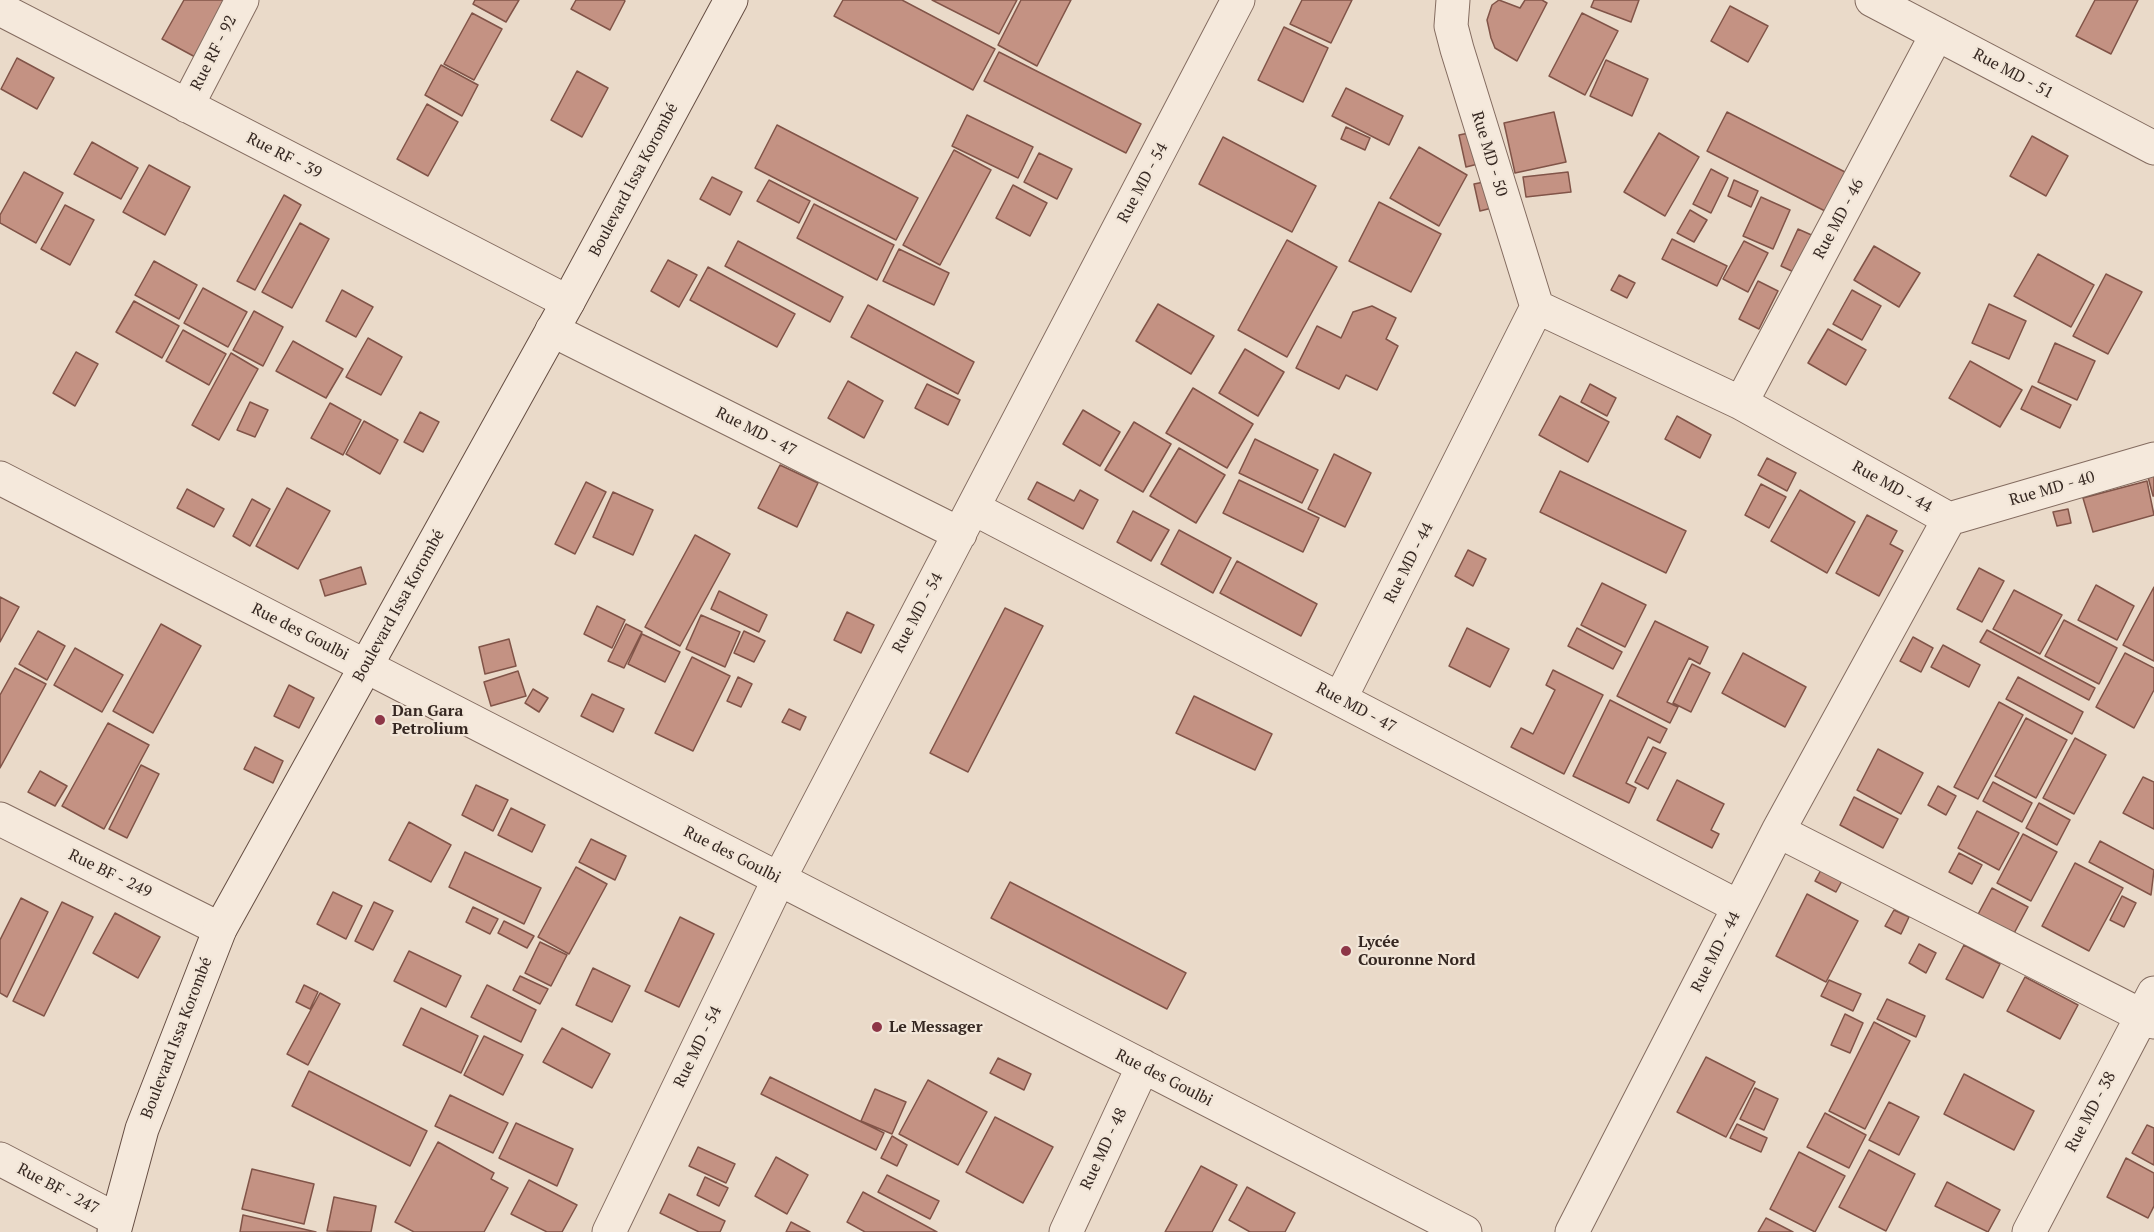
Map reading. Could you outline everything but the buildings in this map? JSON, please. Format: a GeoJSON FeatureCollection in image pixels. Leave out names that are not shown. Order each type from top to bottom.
{"type":"FeatureCollection","features":[{"type":"Feature","properties":{"kind":"street","name":"Rue RF - 92"},"geometry":{"type":"LineString","coordinates":[[187,106],[242,0]]}},
{"type":"Feature","properties":{"kind":"street","name":"Boulevard Issa Korombé"},"geometry":{"type":"LineString","coordinates":[[115,1226],[142,1129],[219,929],[560,316],[731,0]]}},
{"type":"Feature","properties":{"kind":"street","name":"Rue MD - 54"},"geometry":{"type":"LineString","coordinates":[[609,1232],[780,879],[1238,0]]}},
{"type":"Feature","properties":{"kind":"street","name":"Rue MD - 50"},"geometry":{"type":"LineString","coordinates":[[1453,0],[1451,26],[1457,49],[1537,307]]}},
{"type":"Feature","properties":{"kind":"street","name":"Rue MD - 51"},"geometry":{"type":"LineString","coordinates":[[1872,0],[2154,148]]}},
{"type":"Feature","properties":{"kind":"street","name":"Rue RF - 39"},"geometry":{"type":"LineString","coordinates":[[0,9],[187,106],[560,316]]}},
{"type":"Feature","properties":{"kind":"street","name":"Rue MD - 46"},"geometry":{"type":"LineString","coordinates":[[1741,403],[1937,34]]}},
{"type":"Feature","properties":{"kind":"street","name":"Rue MD - 44"},"geometry":{"type":"LineString","coordinates":[[1340,699],[1537,307],[1741,403],[1949,519],[1778,831],[1572,1232]]}},
{"type":"Feature","properties":{"kind":"street","name":"Rue MD - 47"},"geometry":{"type":"LineString","coordinates":[[560,316],[967,521],[1340,699],[1739,907]]}},
{"type":"Feature","properties":{"kind":"street","name":"Rue MD - 40"},"geometry":{"type":"LineString","coordinates":[[1949,519],[2154,459]]}},
{"type":"Feature","properties":{"kind":"street","name":"Rue des Goulbi"},"geometry":{"type":"LineString","coordinates":[[0,478],[1465,1232]]}},
{"type":"Feature","properties":{"kind":"street","name":"Rue BF - 249"},"geometry":{"type":"LineString","coordinates":[[0,819],[219,929]]}},
{"type":"Feature","properties":{"kind":"street"},"geometry":{"type":"LineString","coordinates":[[1778,831],[2150,1010]]}},
{"type":"Feature","properties":{"kind":"street","name":"Rue MD - 38"},"geometry":{"type":"LineString","coordinates":[[2028,1232],[2150,1010]]}},
{"type":"Feature","properties":{"kind":"street","name":"Rue MD - 48"},"geometry":{"type":"LineString","coordinates":[[1066,1232],[1143,1066]]}},
{"type":"Feature","properties":{"kind":"street","name":"Rue BF - 247"},"geometry":{"type":"LineString","coordinates":[[0,1159],[115,1226]]}},
{"type":"Feature","properties":{"kind":"place","name":"Dan Gara Petrolium"},"geometry":{"type":"Point","coordinates":[380,720]}},
{"type":"Feature","properties":{"kind":"place","name":"Lycée Couronne Nord"},"geometry":{"type":"Point","coordinates":[1346,951]}},
{"type":"Feature","properties":{"kind":"place","name":"Le Messager"},"geometry":{"type":"Point","coordinates":[877,1027]}}]}
